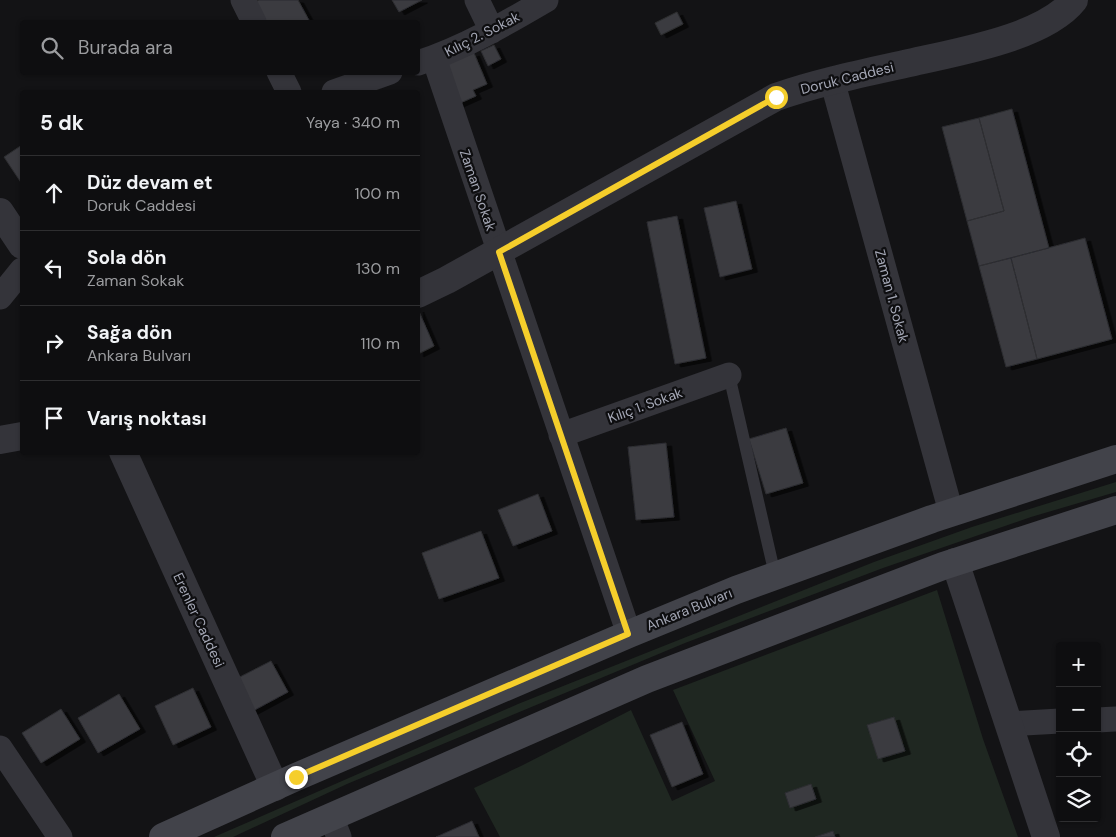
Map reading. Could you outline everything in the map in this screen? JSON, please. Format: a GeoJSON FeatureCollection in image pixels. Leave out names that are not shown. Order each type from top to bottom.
{"type":"FeatureCollection","features":[{"type":"Feature","properties":{"kind":"main road","name":"Ankara Bulvarı"},"geometry":{"type":"LineString","coordinates":[[163,837],[628,634],[775,575],[951,512],[1116,459]]}},
{"type":"Feature","properties":{"kind":"main road"},"geometry":{"type":"LineString","coordinates":[[285,837],[335,827],[647,679],[955,562],[1116,510]]}},
{"type":"Feature","properties":{"kind":"street"},"geometry":{"type":"LineString","coordinates":[[243,0],[253,20]]}},
{"type":"Feature","properties":{"kind":"street"},"geometry":{"type":"LineString","coordinates":[[477,0],[492,31]]}},
{"type":"Feature","properties":{"kind":"street","name":"Kılıç 2. Sokak"},"geometry":{"type":"LineString","coordinates":[[426,61],[492,31],[546,0]]}},
{"type":"Feature","properties":{"kind":"street","name":"Doruk Caddesi"},"geometry":{"type":"LineString","coordinates":[[420,293],[499,252],[776,97],[810,85],[986,45],[1036,27],[1066,10],[1074,0]]}},
{"type":"Feature","properties":{"kind":"street","name":"Zaman Sokak"},"geometry":{"type":"LineString","coordinates":[[426,61],[499,252],[628,634]]}},
{"type":"Feature","properties":{"kind":"street"},"geometry":{"type":"LineString","coordinates":[[280,75],[288,90]]}},
{"type":"Feature","properties":{"kind":"street"},"geometry":{"type":"LineString","coordinates":[[340,90],[382,75]]}},
{"type":"Feature","properties":{"kind":"street","name":"Zaman 1. Sokak"},"geometry":{"type":"LineString","coordinates":[[832,80],[951,512]]}},
{"type":"Feature","properties":{"kind":"street"},"geometry":{"type":"LineString","coordinates":[[0,212],[20,242]]}},
{"type":"Feature","properties":{"kind":"street"},"geometry":{"type":"LineString","coordinates":[[0,297],[20,272]]}},
{"type":"Feature","properties":{"kind":"street","name":"Kılıç 1. Sokak"},"geometry":{"type":"LineString","coordinates":[[561,435],[729,375]]}},
{"type":"Feature","properties":{"kind":"street"},"geometry":{"type":"LineString","coordinates":[[0,440],[20,436]]}},
{"type":"Feature","properties":{"kind":"street","name":"Erenler Caddesi"},"geometry":{"type":"LineString","coordinates":[[123,455],[276,787]]}},
{"type":"Feature","properties":{"kind":"street"},"geometry":{"type":"LineString","coordinates":[[955,562],[1046,837]]}},
{"type":"Feature","properties":{"kind":"street"},"geometry":{"type":"LineString","coordinates":[[1101,720],[1116,719]]}},
{"type":"Feature","properties":{"kind":"street"},"geometry":{"type":"LineString","coordinates":[[1009,724],[1056,721]]}},
{"type":"Feature","properties":{"kind":"street"},"geometry":{"type":"LineString","coordinates":[[0,748],[60,837]]}},
{"type":"Feature","properties":{"kind":"lane"},"geometry":{"type":"LineString","coordinates":[[729,375],[775,575]]}},
{"type":"Feature","properties":{"kind":"shaded area"},"geometry":{"type":"Polygon","coordinates":[[[1116,482],[1116,492],[1031,517],[883,568],[685,643],[347,784],[233,837],[214,837],[518,704],[874,562],[972,527],[1116,482]]]}},
{"type":"Feature","properties":{"kind":"shaded area"},"geometry":{"type":"Polygon","coordinates":[[[937,590],[983,739],[1018,837],[500,837],[474,788],[631,710],[672,801],[715,781],[673,690],[937,590]]]}},
{"type":"Feature","properties":{"kind":"building"},"geometry":{"type":"Polygon","coordinates":[[[259,0],[298,0],[309,20],[266,20],[255,2],[259,0]]]}},
{"type":"Feature","properties":{"kind":"building"},"geometry":{"type":"Polygon","coordinates":[[[392,0],[422,0],[399,12],[392,0]]]}},
{"type":"Feature","properties":{"kind":"building"},"geometry":{"type":"Polygon","coordinates":[[[677,12],[683,24],[661,35],[655,23],[677,12]]]}},
{"type":"Feature","properties":{"kind":"building"},"geometry":{"type":"Polygon","coordinates":[[[494,45],[501,59],[488,66],[481,51],[494,45]]]}},
{"type":"Feature","properties":{"kind":"building"},"geometry":{"type":"Polygon","coordinates":[[[474,53],[487,84],[473,90],[476,96],[458,104],[442,66],[474,53]]]}},
{"type":"Feature","properties":{"kind":"building"},"geometry":{"type":"Polygon","coordinates":[[[1012,109],[1049,248],[979,266],[967,221],[1004,211],[979,118],[1012,109]]]}},
{"type":"Feature","properties":{"kind":"building"},"geometry":{"type":"Polygon","coordinates":[[[979,118],[1004,211],[967,221],[942,127],[979,118]]]}},
{"type":"Feature","properties":{"kind":"building"},"geometry":{"type":"Polygon","coordinates":[[[20,146],[20,181],[4,157],[20,146]]]}},
{"type":"Feature","properties":{"kind":"building"},"geometry":{"type":"Polygon","coordinates":[[[736,201],[752,269],[720,277],[704,208],[736,201]]]}},
{"type":"Feature","properties":{"kind":"building"},"geometry":{"type":"Polygon","coordinates":[[[677,216],[706,358],[675,364],[647,222],[677,216]]]}},
{"type":"Feature","properties":{"kind":"building"},"geometry":{"type":"Polygon","coordinates":[[[1085,238],[1112,339],[1037,359],[1011,258],[1085,238]]]}},
{"type":"Feature","properties":{"kind":"building"},"geometry":{"type":"Polygon","coordinates":[[[1011,258],[1037,359],[1006,367],[979,266],[1011,258]]]}},
{"type":"Feature","properties":{"kind":"building"},"geometry":{"type":"Polygon","coordinates":[[[420,314],[434,346],[420,353],[420,314]]]}},
{"type":"Feature","properties":{"kind":"building"},"geometry":{"type":"Polygon","coordinates":[[[786,428],[803,483],[766,494],[749,439],[786,428]]]}},
{"type":"Feature","properties":{"kind":"building"},"geometry":{"type":"Polygon","coordinates":[[[666,443],[674,517],[636,520],[628,447],[666,443]]]}},
{"type":"Feature","properties":{"kind":"building"},"geometry":{"type":"Polygon","coordinates":[[[538,494],[552,531],[513,546],[498,510],[538,494]]]}},
{"type":"Feature","properties":{"kind":"building"},"geometry":{"type":"Polygon","coordinates":[[[481,531],[499,578],[439,599],[422,553],[481,531]]]}},
{"type":"Feature","properties":{"kind":"building"},"geometry":{"type":"Polygon","coordinates":[[[271,661],[288,692],[249,713],[232,681],[271,661]]]}},
{"type":"Feature","properties":{"kind":"building"},"geometry":{"type":"Polygon","coordinates":[[[193,688],[211,727],[173,745],[155,706],[193,688]]]}},
{"type":"Feature","properties":{"kind":"building"},"geometry":{"type":"Polygon","coordinates":[[[119,694],[140,729],[98,753],[78,718],[119,694]]]}},
{"type":"Feature","properties":{"kind":"building"},"geometry":{"type":"Polygon","coordinates":[[[61,709],[80,739],[41,763],[22,733],[61,709]]]}},
{"type":"Feature","properties":{"kind":"building"},"geometry":{"type":"Polygon","coordinates":[[[894,717],[905,751],[878,759],[867,725],[894,717]]]}},
{"type":"Feature","properties":{"kind":"building"},"geometry":{"type":"Polygon","coordinates":[[[682,722],[703,774],[672,787],[650,735],[682,722]]]}},
{"type":"Feature","properties":{"kind":"building"},"geometry":{"type":"Polygon","coordinates":[[[811,784],[816,799],[790,808],[785,793],[811,784]]]}},
{"type":"Feature","properties":{"kind":"building"},"geometry":{"type":"Polygon","coordinates":[[[472,821],[479,837],[436,837],[472,821]]]}},
{"type":"Feature","properties":{"kind":"building"},"geometry":{"type":"Polygon","coordinates":[[[833,831],[835,837],[815,837],[833,831]]]}},
{"type":"Feature","properties":{"kind":"route"},"geometry":{"type":"LineString","coordinates":[[296,777],[628,634],[499,252],[776,97]]}}]}
